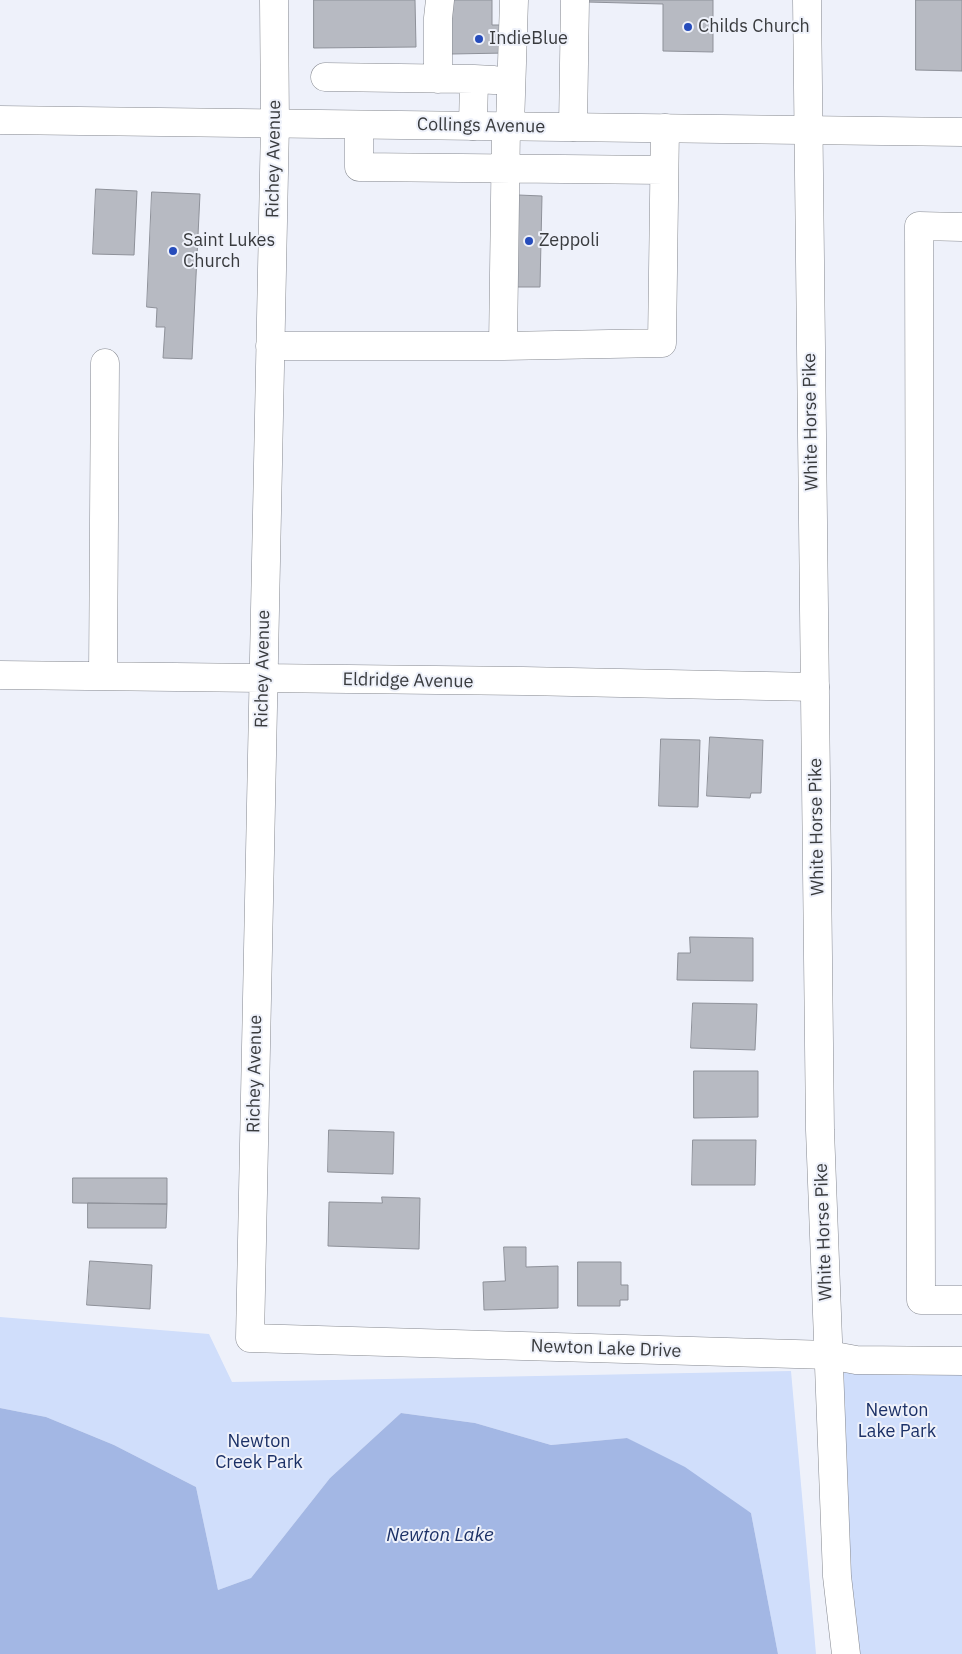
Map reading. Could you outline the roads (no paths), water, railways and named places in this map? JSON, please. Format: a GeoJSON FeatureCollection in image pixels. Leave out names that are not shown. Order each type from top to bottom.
{"type":"FeatureCollection","features":[{"type":"Feature","properties":{"kind":"main road","name":"Richey Avenue"},"geometry":{"type":"LineString","coordinates":[[250,1338],[275,124],[274,0]]}},
{"type":"Feature","properties":{"kind":"main road"},"geometry":{"type":"LineString","coordinates":[[438,78],[438,18],[440,0]]}},
{"type":"Feature","properties":{"kind":"main road"},"geometry":{"type":"LineString","coordinates":[[503,346],[505,169],[512,81],[514,0]]}},
{"type":"Feature","properties":{"kind":"main road"},"geometry":{"type":"LineString","coordinates":[[573,127],[575,0]]}},
{"type":"Feature","properties":{"kind":"main road","name":"White Horse Pike"},"geometry":{"type":"LineString","coordinates":[[806,0],[820,1130],[837,1576],[846,1654]]}},
{"type":"Feature","properties":{"kind":"main road"},"geometry":{"type":"LineString","coordinates":[[325,77],[512,81]]}},
{"type":"Feature","properties":{"kind":"main road"},"geometry":{"type":"LineString","coordinates":[[474,79],[474,126]]}},
{"type":"Feature","properties":{"kind":"main road","name":"Collings Avenue"},"geometry":{"type":"LineString","coordinates":[[0,120],[962,132]]}},
{"type":"Feature","properties":{"kind":"main road"},"geometry":{"type":"LineString","coordinates":[[359,124],[359,168],[664,170]]}},
{"type":"Feature","properties":{"kind":"main road"},"geometry":{"type":"LineString","coordinates":[[270,346],[662,344],[665,128]]}},
{"type":"Feature","properties":{"kind":"main road"},"geometry":{"type":"LineString","coordinates":[[962,227],[919,226],[921,1300],[962,1300]]}},
{"type":"Feature","properties":{"kind":"main road"},"geometry":{"type":"LineString","coordinates":[[103,676],[105,363]]}},
{"type":"Feature","properties":{"kind":"main road","name":"Eldridge Avenue"},"geometry":{"type":"LineString","coordinates":[[0,674],[815,687]]}},
{"type":"Feature","properties":{"kind":"main road","name":"Newton Lake Drive"},"geometry":{"type":"LineString","coordinates":[[250,1338],[829,1355],[856,1360],[962,1362]]}},
{"type":"Feature","properties":{"kind":"water","name":"Newton Lake"},"geometry":{"type":"Polygon","coordinates":[[[0,1408],[46,1417],[114,1445],[196,1487],[218,1590],[251,1578],[330,1478],[401,1413],[475,1423],[551,1445],[627,1438],[685,1467],[751,1513],[778,1654],[0,1654],[0,1408]]]}},
{"type":"Feature","properties":{"kind":"place","name":"Childs Church"},"geometry":{"type":"Point","coordinates":[688,27]}},
{"type":"Feature","properties":{"kind":"place","name":"IndieBlue"},"geometry":{"type":"Point","coordinates":[479,39]}},
{"type":"Feature","properties":{"kind":"place","name":"Zeppoli"},"geometry":{"type":"Point","coordinates":[529,241]}},
{"type":"Feature","properties":{"kind":"place","name":"Saint Lukes Church"},"geometry":{"type":"Point","coordinates":[173,251]}},
{"type":"Feature","properties":{"kind":"park label","name":"Newton Lake Park"},"geometry":{"type":"Point","coordinates":[897,1421]}},
{"type":"Feature","properties":{"kind":"park label","name":"Newton Creek Park"},"geometry":{"type":"Point","coordinates":[259,1452]}}]}
